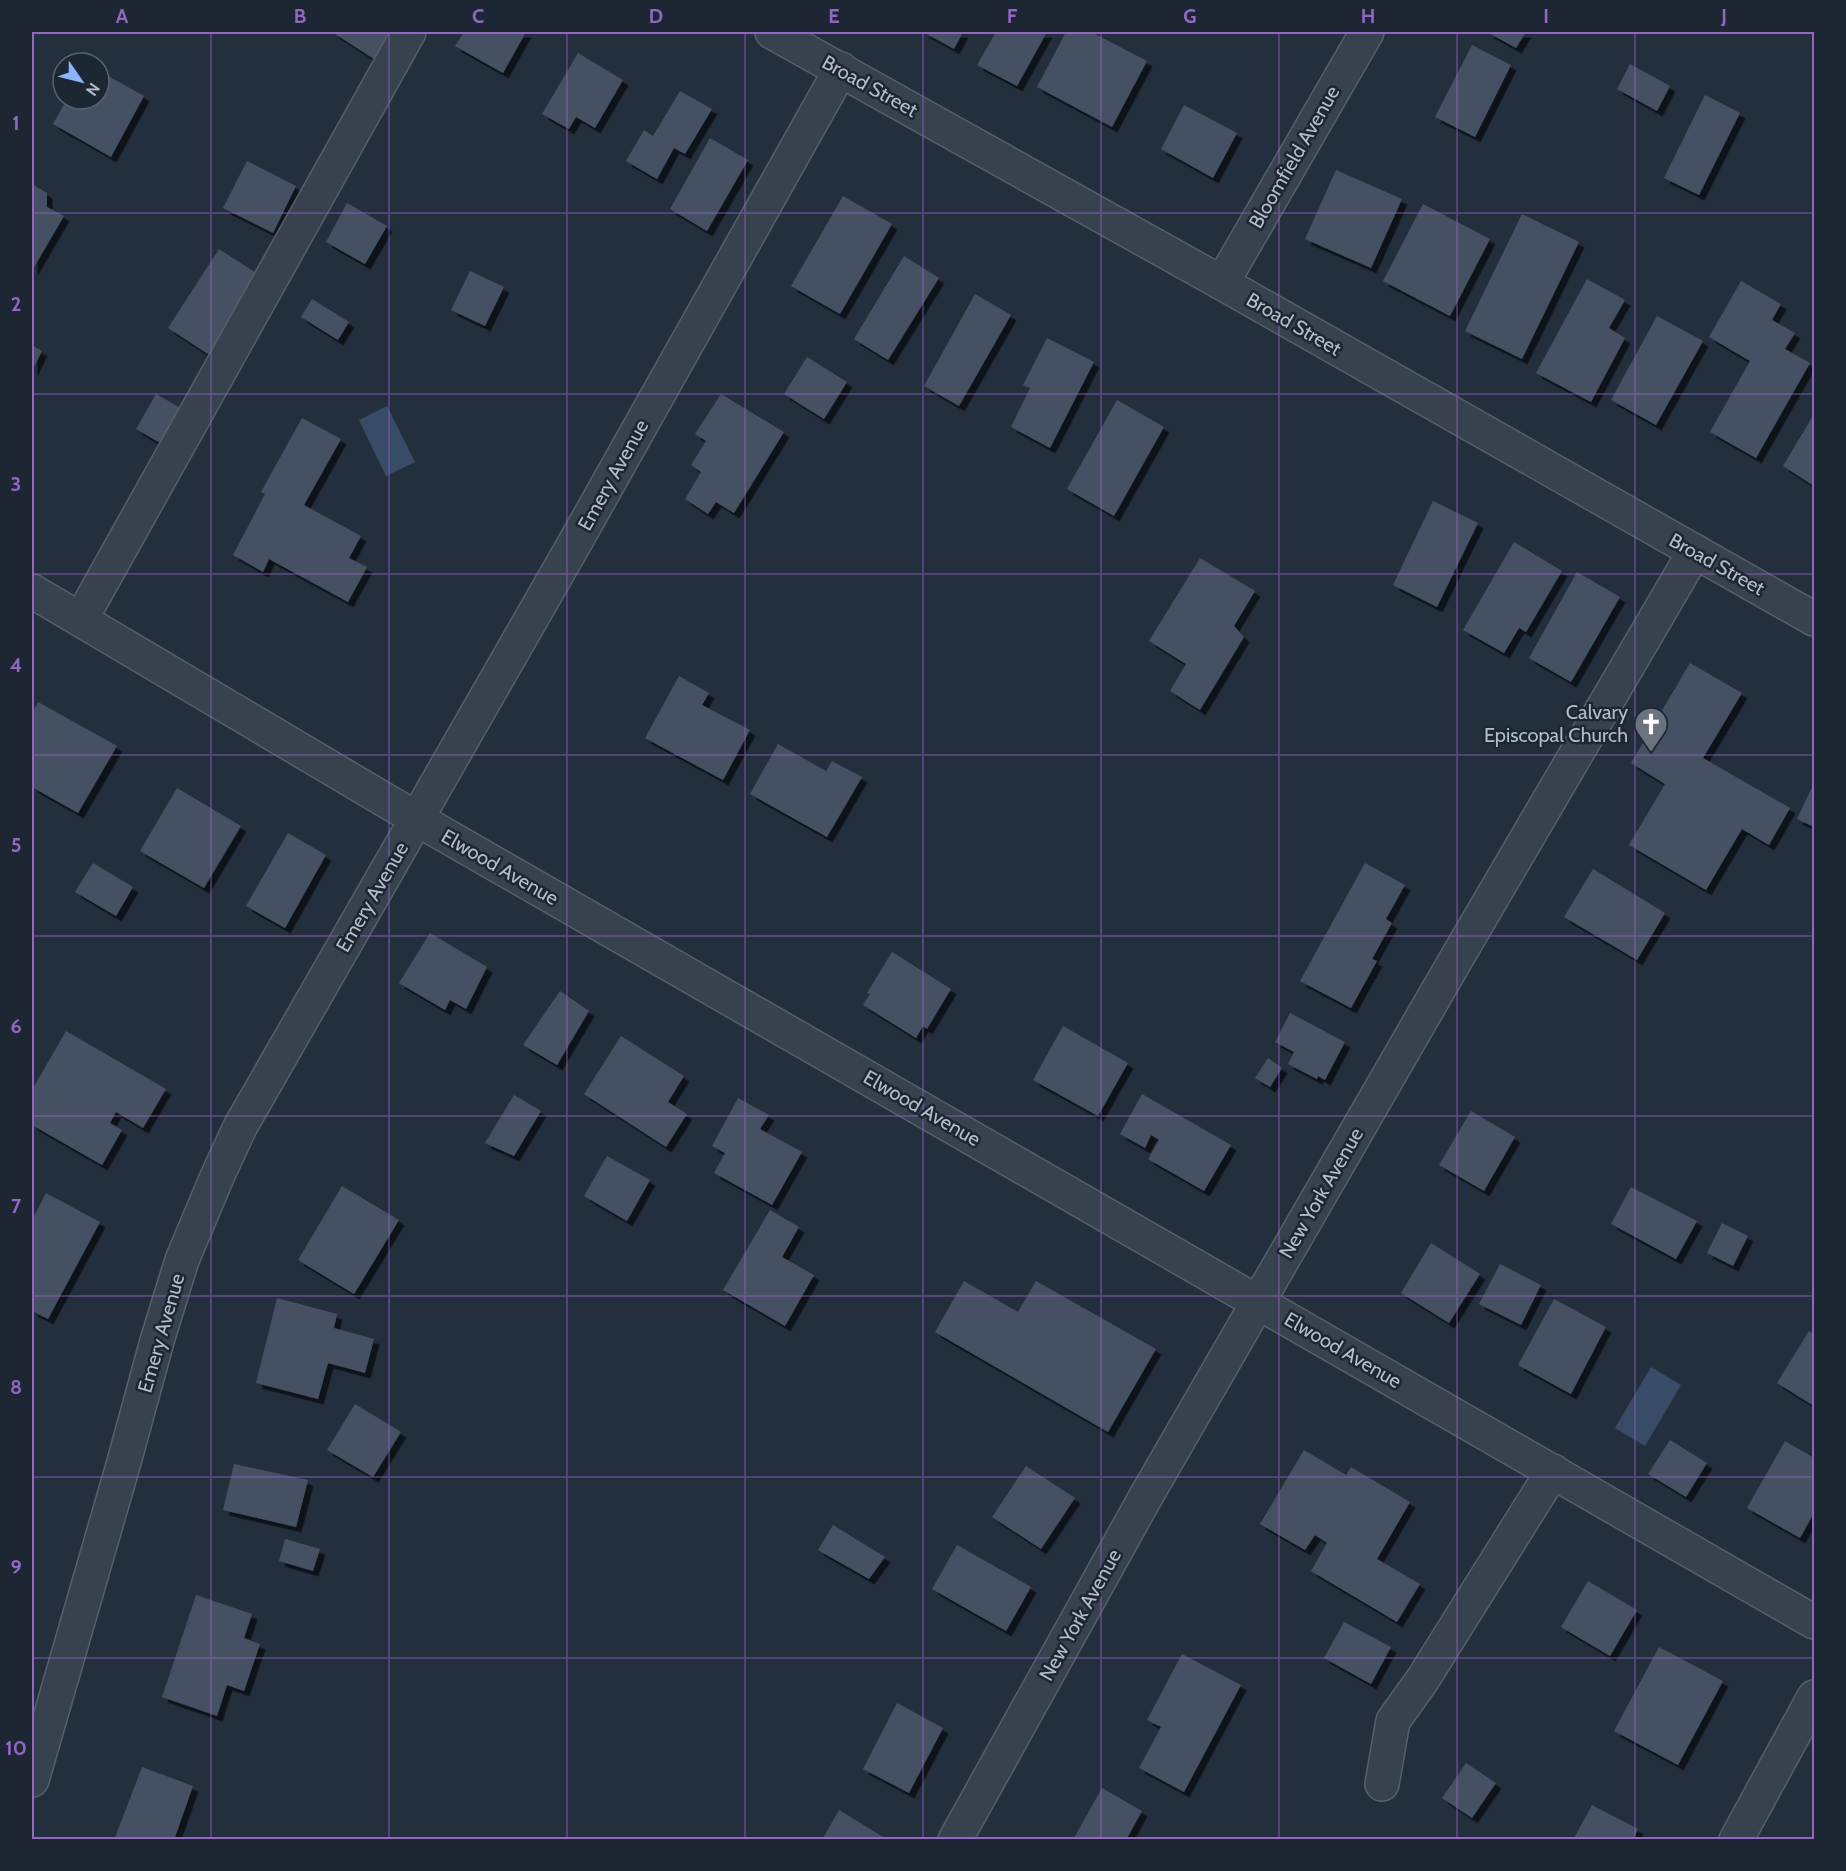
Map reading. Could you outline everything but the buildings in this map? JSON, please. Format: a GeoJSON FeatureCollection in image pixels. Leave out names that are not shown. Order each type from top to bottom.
{"type":"FeatureCollection","features":[{"type":"Feature","properties":{"kind":"street"},"geometry":{"type":"LineString","coordinates":[[81,619],[409,32]]}},
{"type":"Feature","properties":{"kind":"street","name":"Broad Street"},"geometry":{"type":"LineString","coordinates":[[772,32],[1222,283],[1815,619]]}},
{"type":"Feature","properties":{"kind":"street","name":"Bloomfield Avenue"},"geometry":{"type":"LineString","coordinates":[[1222,283],[1367,32]]}},
{"type":"Feature","properties":{"kind":"street","name":"Emery Avenue"},"geometry":{"type":"LineString","coordinates":[[32,1780],[182,1260],[240,1127],[841,69]]}},
{"type":"Feature","properties":{"kind":"street","name":"New York Avenue"},"geometry":{"type":"LineString","coordinates":[[955,1839],[1258,1301],[1695,551]]}},
{"type":"Feature","properties":{"kind":"street","name":"Elwood Avenue"},"geometry":{"type":"LineString","coordinates":[[32,591],[417,819],[1815,1622]]}},
{"type":"Feature","properties":{"kind":"street"},"geometry":{"type":"LineString","coordinates":[[1382,1784],[1393,1721],[1424,1679],[1552,1471]]}},
{"type":"Feature","properties":{"kind":"street"},"geometry":{"type":"LineString","coordinates":[[1736,1839],[1815,1697]]}},
{"type":"Feature","properties":{"kind":"water"},"geometry":{"type":"Polygon","coordinates":[[[387,406],[415,462],[386,476],[359,420],[387,406]]]}},
{"type":"Feature","properties":{"kind":"water"},"geometry":{"type":"Polygon","coordinates":[[[1651,1367],[1681,1385],[1645,1446],[1615,1428],[1651,1367]]]}},
{"type":"Feature","properties":{"kind":"place","name":"Calvary Episcopal Church"},"geometry":{"type":"Point","coordinates":[1651,753]}}]}
